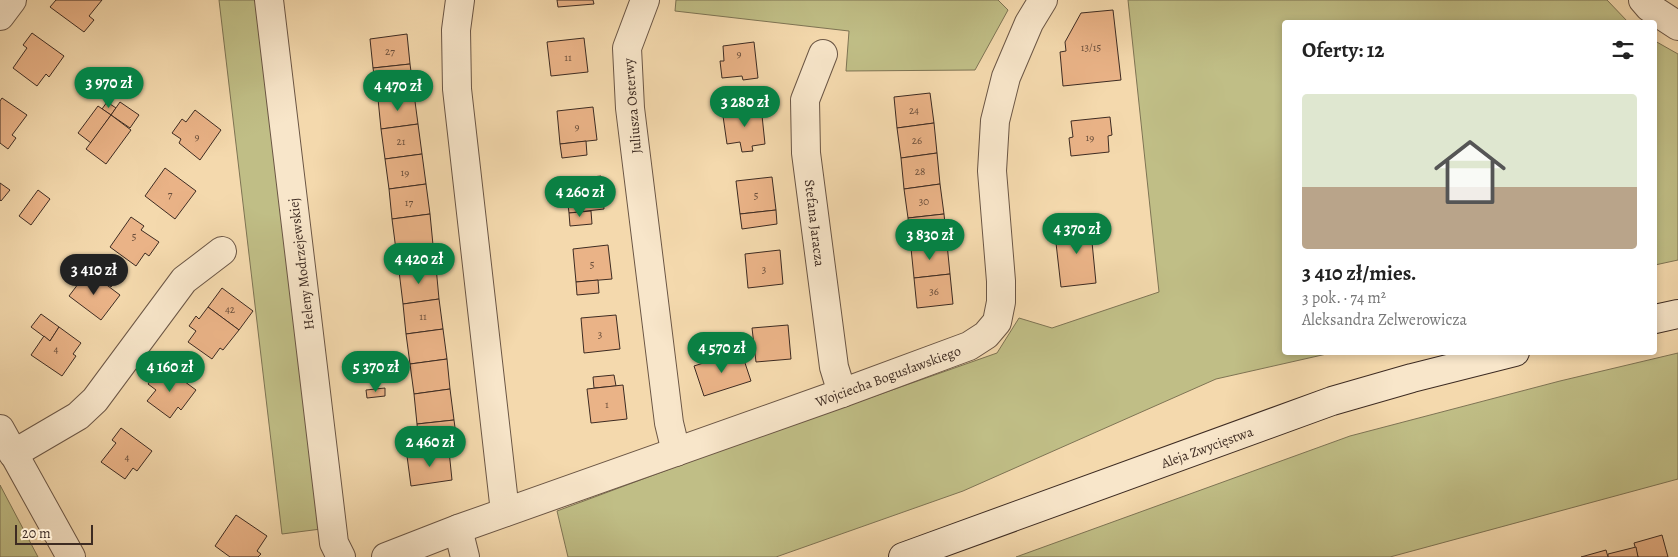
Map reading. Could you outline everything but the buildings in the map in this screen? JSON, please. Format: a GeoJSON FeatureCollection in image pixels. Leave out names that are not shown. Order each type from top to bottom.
{"type":"FeatureCollection","features":[{"type":"Feature","properties":{"kind":"street"},"geometry":{"type":"LineString","coordinates":[[0,16],[12,0]]}},
{"type":"Feature","properties":{"kind":"street","name":"Heleny Modrzejewskiej"},"geometry":{"type":"LineString","coordinates":[[269,0],[334,543],[341,557]]}},
{"type":"Feature","properties":{"kind":"street"},"geometry":{"type":"LineString","coordinates":[[460,0],[456,30],[457,89],[505,512]]}},
{"type":"Feature","properties":{"kind":"street","name":"Juliusza Osterwy"},"geometry":{"type":"LineString","coordinates":[[645,0],[627,48],[630,108],[668,423],[676,452]]}},
{"type":"Feature","properties":{"kind":"street","name":"Wojciecha Bogusławskiego"},"geometry":{"type":"LineString","coordinates":[[386,557],[432,548],[458,529],[842,393],[969,346],[986,335],[996,322],[1001,302],[992,170],[995,121],[1006,77],[1028,23],[1043,0]]}},
{"type":"Feature","properties":{"kind":"street"},"geometry":{"type":"LineString","coordinates":[[1643,0],[1649,7],[1678,26]]}},
{"type":"Feature","properties":{"kind":"street","name":"Stefana Jaracza"},"geometry":{"type":"LineString","coordinates":[[823,54],[805,100],[806,153],[834,368],[842,393]]}},
{"type":"Feature","properties":{"kind":"street"},"geometry":{"type":"LineString","coordinates":[[13,454],[58,429],[83,411],[94,400],[184,280],[222,250]]}},
{"type":"Feature","properties":{"kind":"street"},"geometry":{"type":"LineString","coordinates":[[1657,319],[1678,314]]}},
{"type":"Feature","properties":{"kind":"street","name":"Aleja Zwycięstwa"},"geometry":{"type":"LineString","coordinates":[[904,557],[1332,401],[1502,355]]}},
{"type":"Feature","properties":{"kind":"street"},"geometry":{"type":"LineString","coordinates":[[0,429],[71,557]]}},
{"type":"Feature","properties":{"kind":"street"},"geometry":{"type":"LineString","coordinates":[[458,529],[465,557]]}},
{"type":"Feature","properties":{"kind":"shaded area"},"geometry":{"type":"Polygon","coordinates":[[[219,0],[258,0],[321,529],[282,534],[219,0]]]}},
{"type":"Feature","properties":{"kind":"shaded area"},"geometry":{"type":"Polygon","coordinates":[[[676,0],[998,0],[1008,10],[975,70],[846,71],[849,31],[675,11],[676,0]]]}},
{"type":"Feature","properties":{"kind":"shaded area"},"geometry":{"type":"Polygon","coordinates":[[[1128,0],[1607,0],[1626,20],[1282,20],[1282,355],[1322,355],[1216,379],[963,491],[776,557],[568,557],[557,511],[702,457],[997,353],[1019,318],[1052,328],[1159,292],[1128,0]]]}},
{"type":"Feature","properties":{"kind":"shaded area"},"geometry":{"type":"Polygon","coordinates":[[[1657,42],[1678,54],[1678,260],[1657,265],[1657,42]]]}},
{"type":"Feature","properties":{"kind":"shaded area"},"geometry":{"type":"Polygon","coordinates":[[[1678,353],[1678,479],[1390,557],[1016,557],[1350,436],[1560,381],[1678,353]]]}},
{"type":"Feature","properties":{"kind":"shaded area"},"geometry":{"type":"Polygon","coordinates":[[[0,485],[38,557],[0,557],[0,485]]]}}]}
